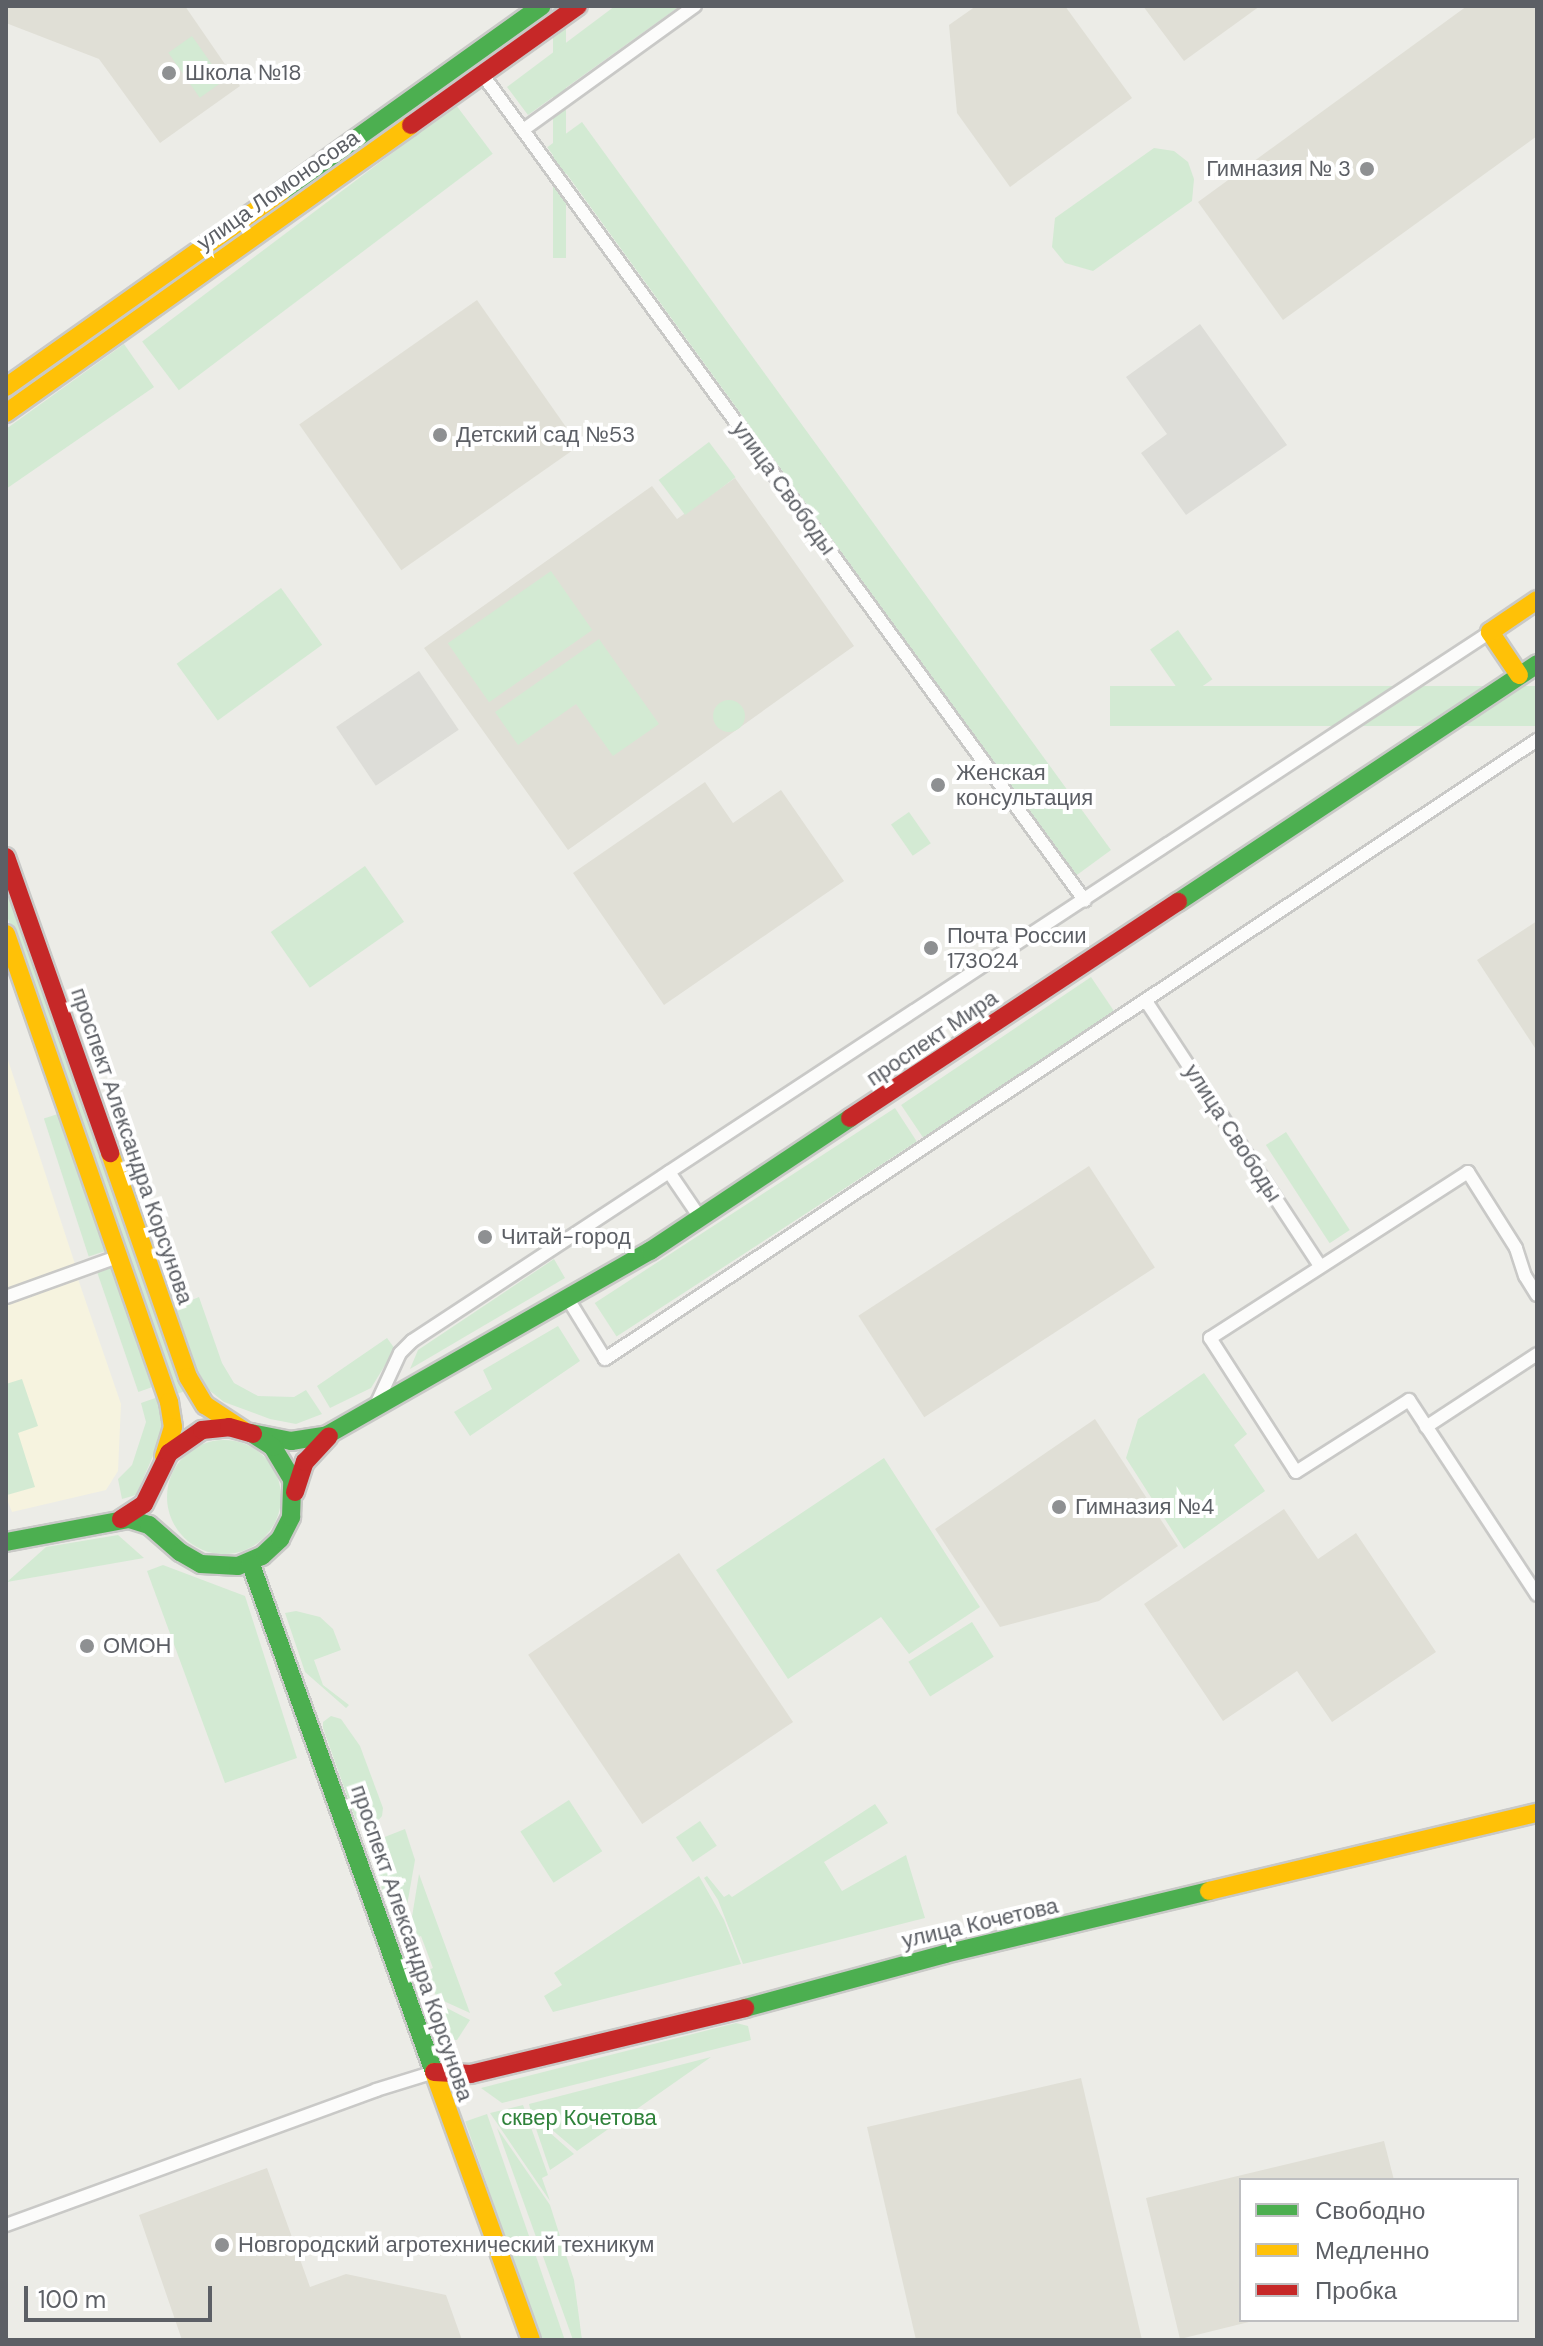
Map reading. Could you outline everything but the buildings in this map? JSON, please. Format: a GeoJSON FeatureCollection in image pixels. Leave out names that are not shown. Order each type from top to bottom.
{"type":"FeatureCollection","features":[{"type":"Feature","properties":{"kind":"main road","name":"улица Ломоносова"},"geometry":{"type":"LineString","coordinates":[[6,387],[542,6]]}},
{"type":"Feature","properties":{"kind":"main road","name":"улица Ломоносова"},"geometry":{"type":"LineString","coordinates":[[6,413],[578,6]]}},
{"type":"Feature","properties":{"kind":"main road"},"geometry":{"type":"LineString","coordinates":[[332,155],[344,172]]}},
{"type":"Feature","properties":{"kind":"main road"},"geometry":{"type":"LineString","coordinates":[[1519,675],[1490,632],[1537,600]]}},
{"type":"Feature","properties":{"kind":"main road","name":"проспект Мира"},"geometry":{"type":"LineString","coordinates":[[247,1431],[291,1441],[315,1438],[339,1429],[568,1299],[701,1219],[1537,664]]}},
{"type":"Feature","properties":{"kind":"main road","name":"проспект Александра Корсунова"},"geometry":{"type":"LineString","coordinates":[[6,857],[188,1377],[205,1405],[247,1431]]}},
{"type":"Feature","properties":{"kind":"main road"},"geometry":{"type":"LineString","coordinates":[[6,934],[120,1256],[172,1418],[171,1439],[144,1504],[121,1519],[6,1542]]}},
{"type":"Feature","properties":{"kind":"main road"},"geometry":{"type":"LineString","coordinates":[[121,1519],[149,1525],[180,1552],[214,1567],[250,1562],[280,1539],[293,1504],[287,1467],[273,1447],[247,1431],[216,1427],[190,1436],[159,1471],[157,1518],[180,1552]]}},
{"type":"Feature","properties":{"kind":"main road","name":"проспект Мира"},"geometry":{"type":"LineString","coordinates":[[293,1504],[305,1462],[339,1429]]}},
{"type":"Feature","properties":{"kind":"main road","name":"проспект Александра Корсунова"},"geometry":{"type":"LineString","coordinates":[[250,1562],[531,2340]]}},
{"type":"Feature","properties":{"kind":"main road","name":"улица Кочетова"},"geometry":{"type":"LineString","coordinates":[[434,2072],[471,2074],[506,2066],[745,2008],[945,1954],[1537,1813]]}},
{"type":"Feature","properties":{"kind":"street"},"geometry":{"type":"LineString","coordinates":[[523,130],[695,6]]}},
{"type":"Feature","properties":{"kind":"street","name":"улица Свободы"},"geometry":{"type":"LineString","coordinates":[[482,74],[1085,901]]}},
{"type":"Feature","properties":{"kind":"street"},"geometry":{"type":"LineString","coordinates":[[375,1409],[400,1353],[412,1341],[1490,632]]}},
{"type":"Feature","properties":{"kind":"street"},"geometry":{"type":"LineString","coordinates":[[568,1299],[605,1359],[1537,740]]}},
{"type":"Feature","properties":{"kind":"street","name":"улица Свободы"},"geometry":{"type":"LineString","coordinates":[[1146,1001],[1320,1266]]}},
{"type":"Feature","properties":{"kind":"street"},"geometry":{"type":"LineString","coordinates":[[669,1172],[701,1219]]}},
{"type":"Feature","properties":{"kind":"street"},"geometry":{"type":"LineString","coordinates":[[1537,1295],[1525,1276],[1516,1248],[1468,1172],[1210,1338],[1296,1472],[1409,1400],[1537,1595]]}},
{"type":"Feature","properties":{"kind":"street"},"geometry":{"type":"LineString","coordinates":[[6,1297],[120,1256]]}},
{"type":"Feature","properties":{"kind":"street"},"geometry":{"type":"LineString","coordinates":[[1426,1427],[1537,1354]]}},
{"type":"Feature","properties":{"kind":"street"},"geometry":{"type":"LineString","coordinates":[[6,2225],[434,2072]]}},
{"type":"Feature","properties":{"kind":"shaded area","name":"Школа №18"},"geometry":{"type":"Polygon","coordinates":[[[6,6],[185,6],[240,86],[160,143],[99,59],[6,23],[6,6]]]}},
{"type":"Feature","properties":{"kind":"shaded area"},"geometry":{"type":"Polygon","coordinates":[[[976,6],[1065,6],[1132,98],[1010,187],[957,113],[949,25],[976,6]]]}},
{"type":"Feature","properties":{"kind":"shaded area"},"geometry":{"type":"Polygon","coordinates":[[[1143,6],[1260,6],[1184,61],[1143,6]]]}},
{"type":"Feature","properties":{"kind":"shaded area","name":"Гимназия № 3"},"geometry":{"type":"Polygon","coordinates":[[[1467,6],[1537,6],[1537,136],[1283,320],[1198,202],[1467,6]]]}},
{"type":"Feature","properties":{"kind":"shaded area","name":"Детский сад №53"},"geometry":{"type":"Polygon","coordinates":[[[477,300],[579,446],[401,570],[299,424],[477,300]]]}},
{"type":"Feature","properties":{"kind":"shaded area"},"geometry":{"type":"Polygon","coordinates":[[[1200,324],[1287,445],[1186,515],[1141,453],[1167,434],[1126,377],[1200,324]]]}},
{"type":"Feature","properties":{"kind":"shaded area"},"geometry":{"type":"Polygon","coordinates":[[[735,478],[854,646],[568,850],[424,648],[652,486],[677,519],[735,478]]]}},
{"type":"Feature","properties":{"kind":"shaded area"},"geometry":{"type":"Polygon","coordinates":[[[419,671],[459,730],[376,786],[336,727],[419,671]]]}},
{"type":"Feature","properties":{"kind":"shaded area"},"geometry":{"type":"Polygon","coordinates":[[[705,782],[733,823],[781,790],[844,881],[664,1005],[573,873],[705,782]]]}},
{"type":"Feature","properties":{"kind":"shaded area"},"geometry":{"type":"Polygon","coordinates":[[[1537,921],[1537,1051],[1477,960],[1537,921]]]}},
{"type":"Feature","properties":{"kind":"shaded area"},"geometry":{"type":"Polygon","coordinates":[[[6,1054],[75,1264],[6,1289],[6,1054]]]}},
{"type":"Feature","properties":{"kind":"shaded area"},"geometry":{"type":"Polygon","coordinates":[[[1089,1166],[1155,1267],[924,1417],[858,1316],[1089,1166]]]}},
{"type":"Feature","properties":{"kind":"shaded area"},"geometry":{"type":"Polygon","coordinates":[[[78,1279],[121,1404],[118,1471],[106,1490],[12,1512],[6,1497],[6,1305],[78,1279]]]}},
{"type":"Feature","properties":{"kind":"shaded area","name":"Гимназия №4"},"geometry":{"type":"Polygon","coordinates":[[[1095,1419],[1178,1546],[1099,1601],[1000,1627],[935,1529],[1095,1419]]]}},
{"type":"Feature","properties":{"kind":"shaded area"},"geometry":{"type":"Polygon","coordinates":[[[1284,1509],[1318,1559],[1356,1533],[1436,1652],[1332,1722],[1297,1671],[1223,1721],[1144,1604],[1284,1509]]]}},
{"type":"Feature","properties":{"kind":"shaded area"},"geometry":{"type":"Polygon","coordinates":[[[679,1553],[793,1722],[642,1824],[528,1655],[679,1553]]]}},
{"type":"Feature","properties":{"kind":"shaded area"},"geometry":{"type":"Polygon","coordinates":[[[1081,2078],[1142,2340],[916,2340],[867,2127],[1081,2078]]]}},
{"type":"Feature","properties":{"kind":"shaded area"},"geometry":{"type":"Polygon","coordinates":[[[1384,2141],[1393,2178],[1239,2178],[1239,2322],[1249,2322],[1180,2339],[1146,2198],[1384,2141]]]}},
{"type":"Feature","properties":{"kind":"shaded area","name":"Новгородский агротехнический техникум"},"geometry":{"type":"Polygon","coordinates":[[[267,2168],[310,2287],[346,2274],[446,2295],[462,2340],[182,2340],[139,2215],[267,2168]]]}},
{"type":"Feature","properties":{"kind":"green space"},"geometry":{"type":"Polygon","coordinates":[[[553,6],[566,6],[566,258],[553,258],[553,6]]]}},
{"type":"Feature","properties":{"kind":"green space"},"geometry":{"type":"Polygon","coordinates":[[[615,6],[680,6],[528,115],[507,87],[615,6]]]}},
{"type":"Feature","properties":{"kind":"green space"},"geometry":{"type":"Polygon","coordinates":[[[192,36],[224,81],[200,98],[168,53],[192,36]]]}},
{"type":"Feature","properties":{"kind":"green space"},"geometry":{"type":"Polygon","coordinates":[[[456,105],[493,154],[179,390],[142,342],[456,105]]]}},
{"type":"Feature","properties":{"kind":"green space"},"geometry":{"type":"Polygon","coordinates":[[[582,122],[1111,850],[1076,875],[547,147],[582,122]]]}},
{"type":"Feature","properties":{"kind":"green space"},"geometry":{"type":"Polygon","coordinates":[[[1154,148],[1174,151],[1188,162],[1194,179],[1192,201],[1093,271],[1065,263],[1052,247],[1055,218],[1154,148]]]}},
{"type":"Feature","properties":{"kind":"green space"},"geometry":{"type":"Polygon","coordinates":[[[325,168],[329,174],[6,392],[6,383],[325,168]]]}},
{"type":"Feature","properties":{"kind":"green space"},"geometry":{"type":"Polygon","coordinates":[[[124,344],[154,387],[6,489],[6,429],[124,344]]]}},
{"type":"Feature","properties":{"kind":"green space"},"geometry":{"type":"Polygon","coordinates":[[[709,442],[735,477],[685,515],[659,480],[709,442]]]}},
{"type":"Feature","properties":{"kind":"green space"},"geometry":{"type":"Polygon","coordinates":[[[551,571],[592,630],[489,702],[448,643],[551,571]]]}},
{"type":"Feature","properties":{"kind":"green space"},"geometry":{"type":"Polygon","coordinates":[[[281,588],[322,645],[218,720],[177,664],[281,588]]]}},
{"type":"Feature","properties":{"kind":"green space"},"geometry":{"type":"Polygon","coordinates":[[[1178,630],[1212,679],[1185,699],[1150,650],[1178,630]]]}},
{"type":"Feature","properties":{"kind":"green space"},"geometry":{"type":"Polygon","coordinates":[[[599,639],[659,724],[613,756],[576,704],[518,745],[495,712],[599,639]]]}},
{"type":"Feature","properties":{"kind":"green space"},"geometry":{"type":"Polygon","coordinates":[[[1110,686],[1537,686],[1537,726],[1110,726],[1110,686]]]}},
{"type":"Feature","properties":{"kind":"green space"},"geometry":{"type":"Polygon","coordinates":[[[729,700],[740,705],[745,716],[740,727],[729,732],[718,727],[713,716],[718,705],[729,700]]]}},
{"type":"Feature","properties":{"kind":"green space"},"geometry":{"type":"Polygon","coordinates":[[[909,812],[931,843],[913,856],[891,825],[909,812]]]}},
{"type":"Feature","properties":{"kind":"green space"},"geometry":{"type":"Polygon","coordinates":[[[365,866],[404,922],[310,988],[271,932],[365,866]]]}},
{"type":"Feature","properties":{"kind":"green space"},"geometry":{"type":"Polygon","coordinates":[[[6,876],[185,1391],[174,1395],[6,913],[6,876]]]}},
{"type":"Feature","properties":{"kind":"green space"},"geometry":{"type":"Polygon","coordinates":[[[1091,977],[1114,1011],[924,1139],[901,1105],[1091,977]]]}},
{"type":"Feature","properties":{"kind":"green space"},"geometry":{"type":"Polygon","coordinates":[[[895,1108],[917,1142],[617,1337],[595,1303],[895,1108]]]}},
{"type":"Feature","properties":{"kind":"green space"},"geometry":{"type":"Polygon","coordinates":[[[61,1113],[106,1251],[89,1256],[44,1119],[61,1113]]]}},
{"type":"Feature","properties":{"kind":"green space"},"geometry":{"type":"Polygon","coordinates":[[[1286,1132],[1350,1230],[1330,1243],[1266,1145],[1286,1132]]]}},
{"type":"Feature","properties":{"kind":"green space"},"geometry":{"type":"Polygon","coordinates":[[[554,1259],[565,1278],[410,1369],[418,1350],[554,1259]]]}},
{"type":"Feature","properties":{"kind":"green space"},"geometry":{"type":"Polygon","coordinates":[[[114,1266],[155,1386],[138,1392],[97,1272],[114,1266]]]}},
{"type":"Feature","properties":{"kind":"green space"},"geometry":{"type":"Polygon","coordinates":[[[199,1297],[222,1363],[234,1383],[258,1396],[294,1397],[306,1390],[322,1414],[296,1424],[270,1419],[224,1402],[209,1390],[186,1350],[175,1307],[199,1297]]]}},
{"type":"Feature","properties":{"kind":"green space"},"geometry":{"type":"Polygon","coordinates":[[[558,1326],[580,1361],[470,1436],[454,1412],[492,1389],[483,1370],[558,1326]]]}},
{"type":"Feature","properties":{"kind":"green space"},"geometry":{"type":"Polygon","coordinates":[[[387,1338],[395,1349],[371,1388],[330,1408],[317,1386],[387,1338]]]}},
{"type":"Feature","properties":{"kind":"green space"},"geometry":{"type":"Polygon","coordinates":[[[1204,1373],[1247,1434],[1234,1445],[1265,1491],[1184,1549],[1126,1458],[1138,1419],[1204,1373]]]}},
{"type":"Feature","properties":{"kind":"green space"},"geometry":{"type":"Polygon","coordinates":[[[22,1379],[38,1426],[18,1433],[35,1487],[7,1495],[6,1384],[22,1379]]]}},
{"type":"Feature","properties":{"kind":"green space"},"geometry":{"type":"Polygon","coordinates":[[[161,1396],[167,1424],[136,1495],[122,1499],[118,1479],[132,1465],[146,1422],[141,1403],[161,1396]]]}},
{"type":"Feature","properties":{"kind":"green space"},"geometry":{"type":"Polygon","coordinates":[[[224,1440],[246,1445],[264,1457],[276,1475],[281,1497],[276,1519],[264,1537],[246,1549],[224,1554],[202,1549],[184,1537],[172,1519],[167,1497],[172,1475],[184,1457],[202,1445],[224,1440]]]}},
{"type":"Feature","properties":{"kind":"green space"},"geometry":{"type":"Polygon","coordinates":[[[884,1458],[980,1607],[909,1654],[881,1617],[788,1679],[716,1570],[884,1458]]]}},
{"type":"Feature","properties":{"kind":"green space"},"geometry":{"type":"Polygon","coordinates":[[[118,1535],[144,1558],[7,1582],[46,1547],[118,1535]]]}},
{"type":"Feature","properties":{"kind":"green space"},"geometry":{"type":"Polygon","coordinates":[[[163,1565],[245,1596],[297,1758],[225,1783],[147,1571],[163,1565]]]}},
{"type":"Feature","properties":{"kind":"green space"},"geometry":{"type":"Polygon","coordinates":[[[296,1611],[320,1617],[333,1629],[341,1650],[314,1660],[323,1685],[349,1705],[346,1708],[305,1672],[285,1613],[296,1611]]]}},
{"type":"Feature","properties":{"kind":"green space"},"geometry":{"type":"Polygon","coordinates":[[[972,1622],[994,1657],[930,1697],[908,1662],[972,1622]]]}},
{"type":"Feature","properties":{"kind":"green space"},"geometry":{"type":"Polygon","coordinates":[[[331,1716],[341,1719],[360,1746],[383,1808],[382,1816],[375,1824],[363,1825],[355,1818],[323,1728],[323,1722],[331,1716]]]}},
{"type":"Feature","properties":{"kind":"green space"},"geometry":{"type":"Polygon","coordinates":[[[569,1800],[602,1851],[554,1883],[520,1832],[569,1800]]]}},
{"type":"Feature","properties":{"kind":"green space"},"geometry":{"type":"Polygon","coordinates":[[[875,1804],[888,1823],[824,1862],[842,1891],[906,1855],[925,1918],[743,1964],[718,1900],[704,1878],[707,1876],[724,1897],[729,1894],[732,1897],[875,1804]]]}},
{"type":"Feature","properties":{"kind":"green space"},"geometry":{"type":"Polygon","coordinates":[[[700,1821],[717,1846],[693,1862],[676,1837],[700,1821]]]}},
{"type":"Feature","properties":{"kind":"green space"},"geometry":{"type":"Polygon","coordinates":[[[405,1829],[415,1860],[402,1934],[394,1926],[371,1855],[377,1840],[405,1829]]]}},
{"type":"Feature","properties":{"kind":"green space"},"geometry":{"type":"Polygon","coordinates":[[[419,1874],[470,2013],[437,1998],[426,1971],[433,1968],[421,1936],[413,1939],[410,1929],[419,1874]]]}},
{"type":"Feature","properties":{"kind":"green space"},"geometry":{"type":"Polygon","coordinates":[[[699,1876],[724,1920],[741,1964],[553,2012],[544,1996],[562,1985],[554,1973],[699,1876]]]}},
{"type":"Feature","properties":{"kind":"green space"},"geometry":{"type":"Polygon","coordinates":[[[439,2004],[470,2020],[457,2040],[451,2040],[439,2004]]]}},
{"type":"Feature","properties":{"kind":"green space"},"geometry":{"type":"Polygon","coordinates":[[[736,2023],[748,2026],[751,2040],[502,2103],[481,2088],[736,2023]]]}},
{"type":"Feature","properties":{"kind":"green space","name":"сквер Кочетова"},"geometry":{"type":"Polygon","coordinates":[[[711,2057],[577,2151],[531,2112],[529,2104],[711,2057]]]}},
{"type":"Feature","properties":{"kind":"green space"},"geometry":{"type":"Polygon","coordinates":[[[523,2105],[548,2175],[542,2178],[550,2201],[490,2113],[523,2105]]]}},
{"type":"Feature","properties":{"kind":"green space"},"geometry":{"type":"Polygon","coordinates":[[[487,2114],[565,2340],[540,2340],[465,2121],[487,2114]]]}},
{"type":"Feature","properties":{"kind":"green space"},"geometry":{"type":"Polygon","coordinates":[[[532,2117],[574,2154],[550,2170],[532,2117]]]}},
{"type":"Feature","properties":{"kind":"green space"},"geometry":{"type":"Polygon","coordinates":[[[497,2128],[550,2205],[574,2280],[582,2340],[573,2340],[497,2128]]]}},
{"type":"Feature","properties":{"kind":"traffic: fast"},"geometry":{"type":"LineString","coordinates":[[281,192],[542,6]]}},
{"type":"Feature","properties":{"kind":"traffic: fast"},"geometry":{"type":"LineString","coordinates":[[1178,902],[1537,664]]}},
{"type":"Feature","properties":{"kind":"traffic: fast"},"geometry":{"type":"LineString","coordinates":[[251,1433],[291,1441],[327,1435],[650,1251],[850,1118]]}},
{"type":"Feature","properties":{"kind":"traffic: fast"},"geometry":{"type":"LineString","coordinates":[[6,1542],[129,1519],[149,1525],[180,1552],[201,1564],[238,1566],[262,1556],[280,1539],[291,1517],[292,1479],[273,1447],[253,1434]]}},
{"type":"Feature","properties":{"kind":"traffic: fast"},"geometry":{"type":"LineString","coordinates":[[250,1562],[434,2072]]}},
{"type":"Feature","properties":{"kind":"traffic: fast"},"geometry":{"type":"LineString","coordinates":[[745,2008],[945,1954],[1209,1891]]}},
{"type":"Feature","properties":{"kind":"traffic: slow"},"geometry":{"type":"LineString","coordinates":[[6,413],[411,125]]}},
{"type":"Feature","properties":{"kind":"traffic: slow"},"geometry":{"type":"LineString","coordinates":[[6,387],[281,192]]}},
{"type":"Feature","properties":{"kind":"traffic: slow"},"geometry":{"type":"LineString","coordinates":[[1519,675],[1490,632],[1537,600]]}},
{"type":"Feature","properties":{"kind":"traffic: slow"},"geometry":{"type":"LineString","coordinates":[[6,934],[169,1402],[173,1427],[164,1457]]}},
{"type":"Feature","properties":{"kind":"traffic: slow"},"geometry":{"type":"LineString","coordinates":[[110,1153],[188,1377],[205,1405],[243,1430]]}},
{"type":"Feature","properties":{"kind":"traffic: slow"},"geometry":{"type":"LineString","coordinates":[[1209,1891],[1537,1813]]}},
{"type":"Feature","properties":{"kind":"traffic: slow"},"geometry":{"type":"LineString","coordinates":[[434,2072],[531,2340]]}},
{"type":"Feature","properties":{"kind":"traffic: jam"},"geometry":{"type":"LineString","coordinates":[[411,125],[578,6]]}},
{"type":"Feature","properties":{"kind":"traffic: jam"},"geometry":{"type":"LineString","coordinates":[[6,857],[110,1153]]}},
{"type":"Feature","properties":{"kind":"traffic: jam"},"geometry":{"type":"LineString","coordinates":[[850,1118],[1178,902]]}},
{"type":"Feature","properties":{"kind":"traffic: jam"},"geometry":{"type":"LineString","coordinates":[[121,1519],[144,1504],[169,1453],[202,1430],[229,1427],[253,1434]]}},
{"type":"Feature","properties":{"kind":"traffic: jam"},"geometry":{"type":"LineString","coordinates":[[295,1492],[305,1462],[329,1436]]}},
{"type":"Feature","properties":{"kind":"traffic: jam"},"geometry":{"type":"LineString","coordinates":[[434,2072],[471,2074],[745,2008]]}},
{"type":"Feature","properties":{"kind":"place","name":"Школа №18"},"geometry":{"type":"Point","coordinates":[169,73]}},
{"type":"Feature","properties":{"kind":"place","name":"Гимназия № 3"},"geometry":{"type":"Point","coordinates":[1367,169]}},
{"type":"Feature","properties":{"kind":"place","name":"Детский сад №53"},"geometry":{"type":"Point","coordinates":[440,435]}},
{"type":"Feature","properties":{"kind":"place","name":"Женская консультация"},"geometry":{"type":"Point","coordinates":[938,785]}},
{"type":"Feature","properties":{"kind":"place","name":"Почта России 173024"},"geometry":{"type":"Point","coordinates":[931,948]}},
{"type":"Feature","properties":{"kind":"place","name":"Читай-город"},"geometry":{"type":"Point","coordinates":[485,1237]}},
{"type":"Feature","properties":{"kind":"place","name":"Гимназия №4"},"geometry":{"type":"Point","coordinates":[1059,1507]}},
{"type":"Feature","properties":{"kind":"place","name":"ОМОН"},"geometry":{"type":"Point","coordinates":[87,1646]}},
{"type":"Feature","properties":{"kind":"place","name":"Новгородский агротехнический техникум"},"geometry":{"type":"Point","coordinates":[222,2245]}}]}
